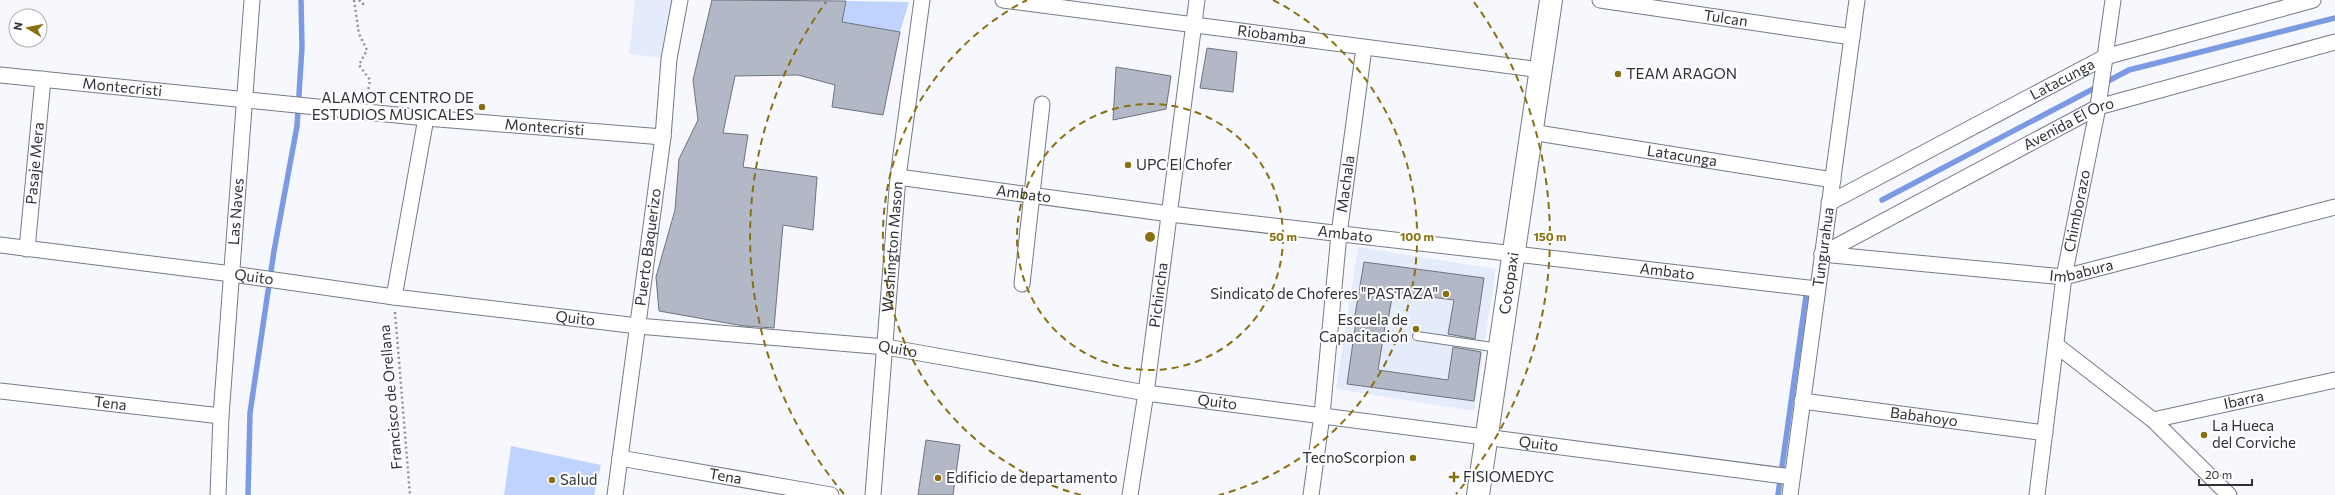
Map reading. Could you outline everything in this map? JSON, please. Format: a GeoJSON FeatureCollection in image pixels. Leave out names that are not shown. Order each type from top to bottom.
{"type":"FeatureCollection","features":[{"type":"Feature","properties":{"kind":"street","name":"Las Naves"},"geometry":{"type":"LineString","coordinates":[[218,495],[221,416],[252,0]]}},
{"type":"Feature","properties":{"kind":"street","name":"Puerto Baquerizo"},"geometry":{"type":"LineString","coordinates":[[615,495],[663,137],[669,59],[680,0]]}},
{"type":"Feature","properties":{"kind":"street","name":"Washington Mason"},"geometry":{"type":"LineString","coordinates":[[874,495],[898,177],[922,0]]}},
{"type":"Feature","properties":{"kind":"street","name":"Riobamba"},"geometry":{"type":"LineString","coordinates":[[1003,0],[1540,70]]}},
{"type":"Feature","properties":{"kind":"street","name":"Pichincha"},"geometry":{"type":"LineString","coordinates":[[1130,495],[1146,393],[1170,214],[1179,127],[1195,24],[1197,0]]}},
{"type":"Feature","properties":{"kind":"street","name":"Cotopaxi"},"geometry":{"type":"LineString","coordinates":[[1478,495],[1551,0]]}},
{"type":"Feature","properties":{"kind":"street","name":"Tulcan"},"geometry":{"type":"LineString","coordinates":[[1600,0],[1852,37]]}},
{"type":"Feature","properties":{"kind":"street","name":"Tungurahua"},"geometry":{"type":"LineString","coordinates":[[1790,495],[1857,0]]}},
{"type":"Feature","properties":{"kind":"street","name":"Chimborazo"},"geometry":{"type":"LineString","coordinates":[[2037,495],[2064,277],[2099,103],[2113,0]]}},
{"type":"Feature","properties":{"kind":"street","name":"Latacunga"},"geometry":{"type":"LineString","coordinates":[[1830,203],[2104,61],[2297,2],[2313,0]]}},
{"type":"Feature","properties":{"kind":"street","name":"Avenida El Oro"},"geometry":{"type":"LineString","coordinates":[[1822,254],[2099,103],[2335,42]]}},
{"type":"Feature","properties":{"kind":"street","name":"Machala"},"geometry":{"type":"LineString","coordinates":[[1311,495],[1322,416],[1339,234],[1364,48]]}},
{"type":"Feature","properties":{"kind":"street","name":"Montecristi"},"geometry":{"type":"LineString","coordinates":[[0,75],[245,98],[426,118],[663,137]]}},
{"type":"Feature","properties":{"kind":"street","name":"Pasaje Mera"},"geometry":{"type":"LineString","coordinates":[[27,249],[43,79]]}},
{"type":"Feature","properties":{"kind":"street"},"geometry":{"type":"LineString","coordinates":[[1022,284],[1042,104]]}},
{"type":"Feature","properties":{"kind":"street"},"geometry":{"type":"LineString","coordinates":[[394,297],[426,118]]}},
{"type":"Feature","properties":{"kind":"street","name":"Latacunga"},"geometry":{"type":"LineString","coordinates":[[1531,132],[1833,180]]}},
{"type":"Feature","properties":{"kind":"street","name":"Ambato"},"geometry":{"type":"LineString","coordinates":[[898,177],[1170,214],[1817,289]]}},
{"type":"Feature","properties":{"kind":"street","name":"Imbabura"},"geometry":{"type":"LineString","coordinates":[[1822,254],[2064,277],[2335,207]]}},
{"type":"Feature","properties":{"kind":"street","name":"Quito"},"geometry":{"type":"LineString","coordinates":[[0,245],[232,274],[394,297],[638,326],[886,347],[1146,393],[1792,477]]}},
{"type":"Feature","properties":{"kind":"street"},"geometry":{"type":"LineString","coordinates":[[2056,345],[2153,420],[2229,495]]}},
{"type":"Feature","properties":{"kind":"street","name":"Ibarra"},"geometry":{"type":"LineString","coordinates":[[2153,420],[2335,380]]}},
{"type":"Feature","properties":{"kind":"street","name":"Tena"},"geometry":{"type":"LineString","coordinates":[[0,391],[221,416]]}},
{"type":"Feature","properties":{"kind":"street","name":"Babahoyo"},"geometry":{"type":"LineString","coordinates":[[1802,401],[2045,434]]}},
{"type":"Feature","properties":{"kind":"street","name":"Tena"},"geometry":{"type":"LineString","coordinates":[[620,458],[831,495]]}},
{"type":"Feature","properties":{"kind":"lane"},"geometry":{"type":"LineString","coordinates":[[1417,336],[1500,348]]}},
{"type":"Feature","properties":{"kind":"path"},"geometry":{"type":"LineString","coordinates":[[354,0],[359,34],[367,50],[359,65],[370,80],[365,111]]}},
{"type":"Feature","properties":{"kind":"path"},"geometry":{"type":"LineString","coordinates":[[359,0],[363,4],[363,0]]}},
{"type":"Feature","properties":{"kind":"path","name":"Francisco de Orellana"},"geometry":{"type":"LineString","coordinates":[[394,297],[410,495]]}},
{"type":"Feature","properties":{"kind":"shaded area"},"geometry":{"type":"Polygon","coordinates":[[[635,0],[677,0],[669,59],[629,54],[635,0]]]}},
{"type":"Feature","properties":{"kind":"shaded area"},"geometry":{"type":"Polygon","coordinates":[[[846,1],[909,2],[900,32],[841,22],[846,1]]]}},
{"type":"Feature","properties":{"kind":"shaded area","name":"Escuela de Capacitacion"},"geometry":{"type":"Polygon","coordinates":[[[1358,247],[1496,269],[1474,411],[1336,389],[1358,247]]]}},
{"type":"Feature","properties":{"kind":"shaded area","name":"Salud"},"geometry":{"type":"Polygon","coordinates":[[[511,446],[601,465],[594,495],[504,495],[511,446]]]}},
{"type":"Feature","properties":{"kind":"building"},"geometry":{"type":"Polygon","coordinates":[[[712,0],[846,1],[842,22],[900,32],[883,115],[832,107],[835,85],[798,75],[735,76],[723,133],[748,135],[743,167],[817,177],[813,230],[783,225],[774,328],[744,326],[659,311],[656,277],[675,210],[679,159],[698,120],[693,80],[712,0]]]}},
{"type":"Feature","properties":{"kind":"building"},"geometry":{"type":"Polygon","coordinates":[[[1207,48],[1237,52],[1233,92],[1200,88],[1207,48]]]}},
{"type":"Feature","properties":{"kind":"building"},"geometry":{"type":"Polygon","coordinates":[[[1116,67],[1171,76],[1166,109],[1113,120],[1116,67]]]}},
{"type":"Feature","properties":{"kind":"building"},"geometry":{"type":"Polygon","coordinates":[[[1364,262],[1484,278],[1475,339],[1448,334],[1454,300],[1393,292],[1387,326],[1385,326],[1378,370],[1448,380],[1453,347],[1481,352],[1474,401],[1347,384],[1356,321],[1354,321],[1364,262]]]}},
{"type":"Feature","properties":{"kind":"building","name":"Edificio de departamento"},"geometry":{"type":"Polygon","coordinates":[[[926,440],[960,445],[953,495],[918,495],[926,440]]]}},
{"type":"Feature","properties":{"kind":"waterway"},"geometry":{"type":"LineString","coordinates":[[248,495],[250,413],[274,251],[297,126],[302,47],[301,0]]}},
{"type":"Feature","properties":{"kind":"waterway"},"geometry":{"type":"LineString","coordinates":[[1882,200],[2129,70],[2335,18]]}},
{"type":"Feature","properties":{"kind":"waterway"},"geometry":{"type":"LineString","coordinates":[[1778,495],[1807,289]]}},
{"type":"Feature","properties":{"kind":"place","name":"TEAM ARAGON"},"geometry":{"type":"Point","coordinates":[1618,74]}},
{"type":"Feature","properties":{"kind":"place","name":"ALAMOT CENTRO DE ESTUDIOS MUSICALES"},"geometry":{"type":"Point","coordinates":[482,107]}},
{"type":"Feature","properties":{"kind":"place","name":"UPC El Chofer"},"geometry":{"type":"Point","coordinates":[1128,165]}},
{"type":"Feature","properties":{"kind":"place","name":"Sindicato de Choferes \"PASTAZA\""},"geometry":{"type":"Point","coordinates":[1446,294]}},
{"type":"Feature","properties":{"kind":"place","name":"Escuela de Capacitacion"},"geometry":{"type":"Point","coordinates":[1416,329]}},
{"type":"Feature","properties":{"kind":"place","name":"La Hueca del Corviche"},"geometry":{"type":"Point","coordinates":[2204,435]}},
{"type":"Feature","properties":{"kind":"place","name":"TecnoScorpion"},"geometry":{"type":"Point","coordinates":[1413,458]}},
{"type":"Feature","properties":{"kind":"place","name":"FISIOMEDYC"},"geometry":{"type":"Point","coordinates":[1454,477]}},
{"type":"Feature","properties":{"kind":"place","name":"Edificio de departamento"},"geometry":{"type":"Point","coordinates":[938,478]}},
{"type":"Feature","properties":{"kind":"place","name":"Salud"},"geometry":{"type":"Point","coordinates":[552,480]}}]}
